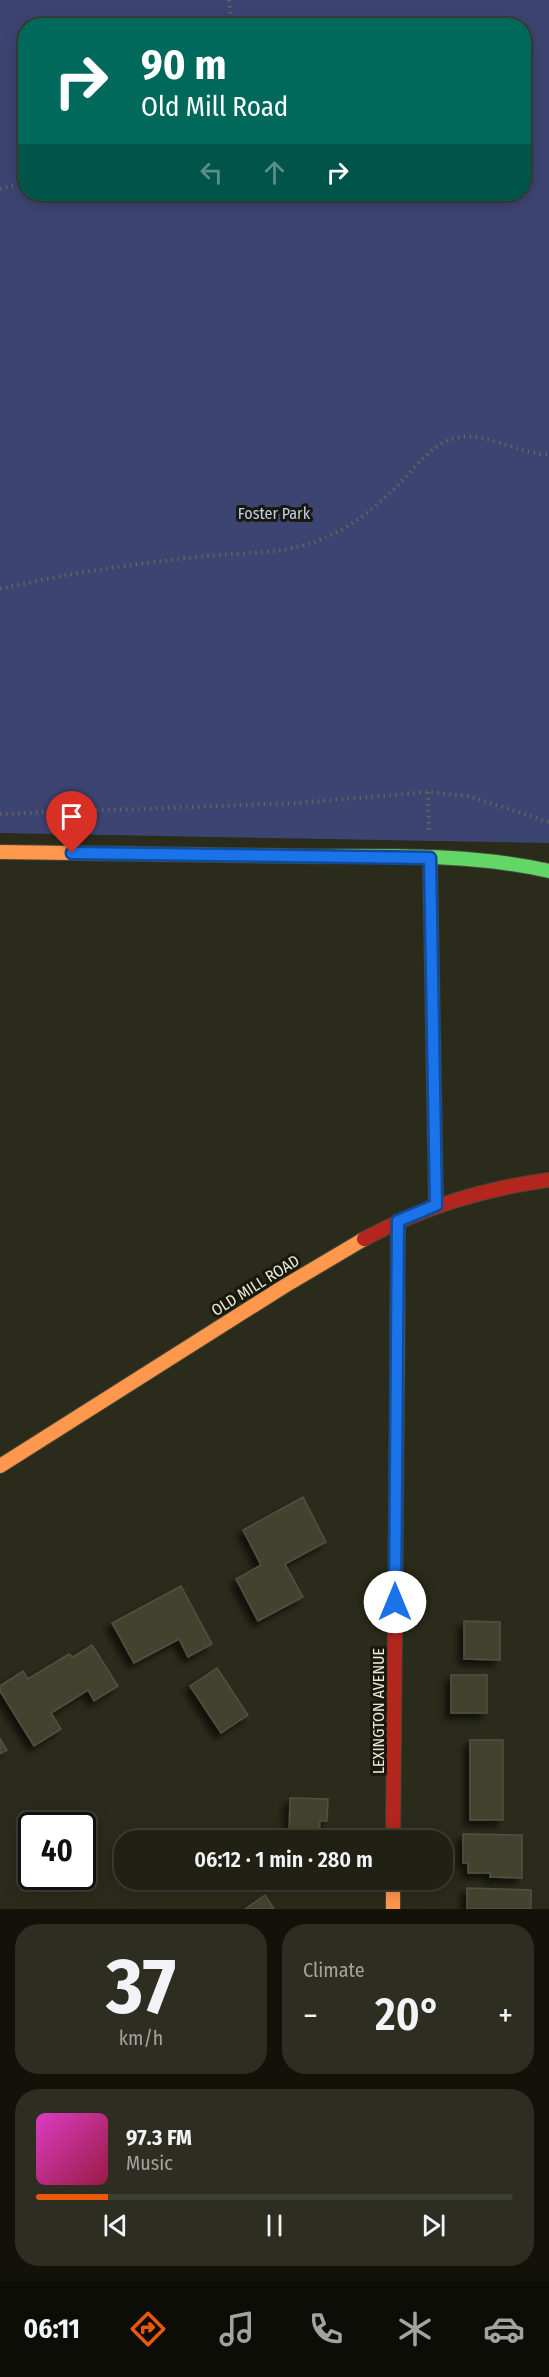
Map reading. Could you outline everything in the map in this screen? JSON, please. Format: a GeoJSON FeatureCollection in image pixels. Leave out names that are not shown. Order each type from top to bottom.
{"type":"FeatureCollection","features":[{"type":"Feature","properties":{"kind":"street"},"geometry":{"type":"LineString","coordinates":[[0,852],[430,858],[523,865],[549,872]]}},
{"type":"Feature","properties":{"kind":"street"},"geometry":{"type":"LineString","coordinates":[[430,858],[436,1205]]}},
{"type":"Feature","properties":{"kind":"street","name":"OLD MILL ROAD"},"geometry":{"type":"LineString","coordinates":[[0,1466],[348,1247],[398,1221],[436,1205],[518,1185],[549,1180]]}},
{"type":"Feature","properties":{"kind":"street","name":"LEXINGTON AVENUE"},"geometry":{"type":"LineString","coordinates":[[393,1830],[398,1221]]}},
{"type":"Feature","properties":{"kind":"street"},"geometry":{"type":"LineString","coordinates":[[393,1890],[393,1909]]}},
{"type":"Feature","properties":{"kind":"path"},"geometry":{"type":"LineString","coordinates":[[229,0],[231,18]]}},
{"type":"Feature","properties":{"kind":"path"},"geometry":{"type":"LineString","coordinates":[[0,189],[18,184]]}},
{"type":"Feature","properties":{"kind":"path"},"geometry":{"type":"LineString","coordinates":[[0,589],[107,568],[207,556],[274,552],[321,540],[353,525],[419,462],[454,438],[479,438],[533,454],[549,454]]}},
{"type":"Feature","properties":{"kind":"path"},"geometry":{"type":"LineString","coordinates":[[428,792],[430,858]]}},
{"type":"Feature","properties":{"kind":"path"},"geometry":{"type":"LineString","coordinates":[[0,814],[298,803],[428,792],[468,796],[549,822]]}},
{"type":"Feature","properties":{"kind":"green space","name":"Foster Park"},"geometry":{"type":"Polygon","coordinates":[[[0,0],[549,0],[549,843],[0,833],[0,0]]]}},
{"type":"Feature","properties":{"kind":"building"},"geometry":{"type":"Polygon","coordinates":[[[303,1497],[326,1542],[285,1564],[303,1597],[258,1621],[236,1579],[261,1565],[243,1530],[303,1497]]]}},
{"type":"Feature","properties":{"kind":"building"},"geometry":{"type":"Polygon","coordinates":[[[181,1586],[212,1644],[188,1657],[179,1639],[134,1663],[112,1623],[181,1586]]]}},
{"type":"Feature","properties":{"kind":"building"},"geometry":{"type":"Polygon","coordinates":[[[464,1621],[500,1622],[500,1660],[464,1659],[464,1621]]]}},
{"type":"Feature","properties":{"kind":"building"},"geometry":{"type":"Polygon","coordinates":[[[92,1645],[118,1686],[94,1701],[88,1690],[51,1713],[61,1729],[34,1746],[0,1691],[0,1686],[23,1671],[28,1679],[69,1654],[73,1657],[92,1645]]]}},
{"type":"Feature","properties":{"kind":"building"},"geometry":{"type":"Polygon","coordinates":[[[217,1668],[248,1715],[221,1733],[190,1686],[217,1668]]]}},
{"type":"Feature","properties":{"kind":"building"},"geometry":{"type":"Polygon","coordinates":[[[451,1675],[487,1675],[487,1713],[451,1713],[451,1675]]]}},
{"type":"Feature","properties":{"kind":"building"},"geometry":{"type":"Polygon","coordinates":[[[0,1739],[7,1750],[0,1754],[0,1739]]]}},
{"type":"Feature","properties":{"kind":"building"},"geometry":{"type":"Polygon","coordinates":[[[470,1740],[503,1740],[503,1820],[470,1820],[470,1740]]]}},
{"type":"Feature","properties":{"kind":"building"},"geometry":{"type":"Polygon","coordinates":[[[290,1798],[328,1799],[327,1821],[320,1821],[320,1830],[289,1830],[290,1798]]]}},
{"type":"Feature","properties":{"kind":"building"},"geometry":{"type":"Polygon","coordinates":[[[463,1834],[522,1835],[522,1878],[490,1877],[490,1873],[468,1873],[468,1863],[463,1863],[463,1834]]]}},
{"type":"Feature","properties":{"kind":"building"},"geometry":{"type":"Polygon","coordinates":[[[467,1888],[531,1890],[531,1909],[467,1909],[467,1888]]]}},
{"type":"Feature","properties":{"kind":"building"},"geometry":{"type":"Polygon","coordinates":[[[265,1895],[274,1909],[245,1909],[265,1895]]]}},
{"type":"Feature","properties":{"kind":"traffic: fast"},"geometry":{"type":"LineString","coordinates":[[292,856],[453,858],[549,871]]}},
{"type":"Feature","properties":{"kind":"traffic: slow"},"geometry":{"type":"LineString","coordinates":[[0,852],[292,856]]}},
{"type":"Feature","properties":{"kind":"traffic: slow"},"geometry":{"type":"LineString","coordinates":[[430,858],[436,1205]]}},
{"type":"Feature","properties":{"kind":"traffic: slow"},"geometry":{"type":"LineString","coordinates":[[397,1400],[398,1221]]}},
{"type":"Feature","properties":{"kind":"traffic: slow"},"geometry":{"type":"LineString","coordinates":[[0,1466],[283,1287],[364,1239]]}},
{"type":"Feature","properties":{"kind":"traffic: slow"},"geometry":{"type":"LineString","coordinates":[[393,1890],[393,1909]]}},
{"type":"Feature","properties":{"kind":"traffic: jam"},"geometry":{"type":"LineString","coordinates":[[364,1239],[409,1218],[454,1201],[477,1194],[549,1180]]}},
{"type":"Feature","properties":{"kind":"traffic: jam"},"geometry":{"type":"LineString","coordinates":[[393,1830],[397,1400]]}},
{"type":"Feature","properties":{"kind":"route"},"geometry":{"type":"LineString","coordinates":[[72,853],[430,858],[436,1205],[398,1221],[395,1602]]}}]}
